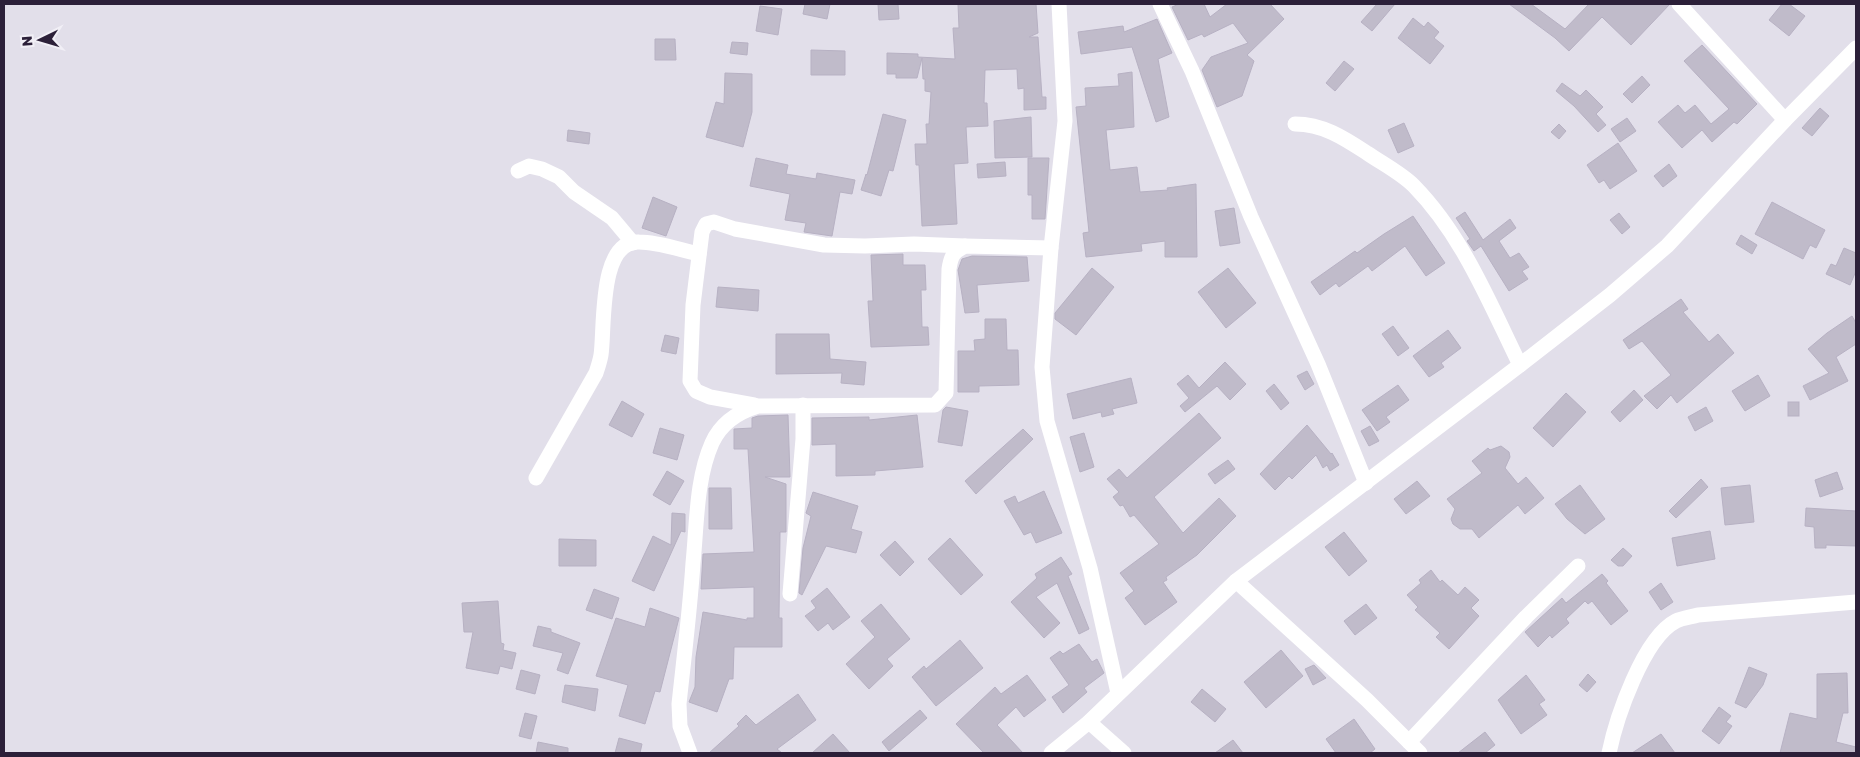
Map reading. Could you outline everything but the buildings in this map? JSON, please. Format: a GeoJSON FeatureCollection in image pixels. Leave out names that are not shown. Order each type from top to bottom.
{"type":"FeatureCollection","features":[{"type":"Feature","properties":{"kind":"street"},"geometry":{"type":"LineString","coordinates":[[1059,4],[1065,121],[1055,227],[1051,248],[1042,367],[1047,421],[1090,568],[1118,693]]}},
{"type":"Feature","properties":{"kind":"street"},"geometry":{"type":"LineString","coordinates":[[1160,4],[1192,71],[1251,217],[1318,364],[1366,483]]}},
{"type":"Feature","properties":{"kind":"street"},"geometry":{"type":"LineString","coordinates":[[1679,4],[1785,120]]}},
{"type":"Feature","properties":{"kind":"street"},"geometry":{"type":"LineString","coordinates":[[1051,753],[1089,722],[1236,581],[1520,366],[1610,295],[1667,246],[1785,120],[1856,48]]}},
{"type":"Feature","properties":{"kind":"street"},"geometry":{"type":"LineString","coordinates":[[1295,124],[1322,127],[1349,141],[1412,185],[1435,210],[1472,267],[1520,366]]}},
{"type":"Feature","properties":{"kind":"street"},"geometry":{"type":"LineString","coordinates":[[518,171],[529,166],[542,169],[559,177],[574,192],[612,218],[633,243]]}},
{"type":"Feature","properties":{"kind":"street"},"geometry":{"type":"LineString","coordinates":[[965,246],[955,251],[951,257],[946,393],[942,400],[935,405],[925,407],[758,406],[710,397],[696,391],[690,381],[693,305],[702,232],[706,224],[714,222],[735,229],[824,245],[914,244],[1051,248]]}},
{"type":"Feature","properties":{"kind":"street"},"geometry":{"type":"LineString","coordinates":[[536,478],[596,374],[601,355],[603,310],[609,274],[617,254],[626,244],[638,241],[699,254]]}},
{"type":"Feature","properties":{"kind":"street"},"geometry":{"type":"LineString","coordinates":[[790,594],[803,439],[803,405]]}},
{"type":"Feature","properties":{"kind":"street"},"geometry":{"type":"LineString","coordinates":[[690,753],[680,726],[679,704],[704,470],[712,442],[724,426],[740,411],[758,406]]}},
{"type":"Feature","properties":{"kind":"street"},"geometry":{"type":"LineString","coordinates":[[1409,742],[1526,617],[1578,566]]}},
{"type":"Feature","properties":{"kind":"street"},"geometry":{"type":"LineString","coordinates":[[1236,581],[1420,753]]}},
{"type":"Feature","properties":{"kind":"street"},"geometry":{"type":"LineString","coordinates":[[1609,753],[1636,672],[1652,641],[1676,621],[1698,615],[1856,602]]}},
{"type":"Feature","properties":{"kind":"street"},"geometry":{"type":"LineString","coordinates":[[1089,722],[1124,753]]}}]}
